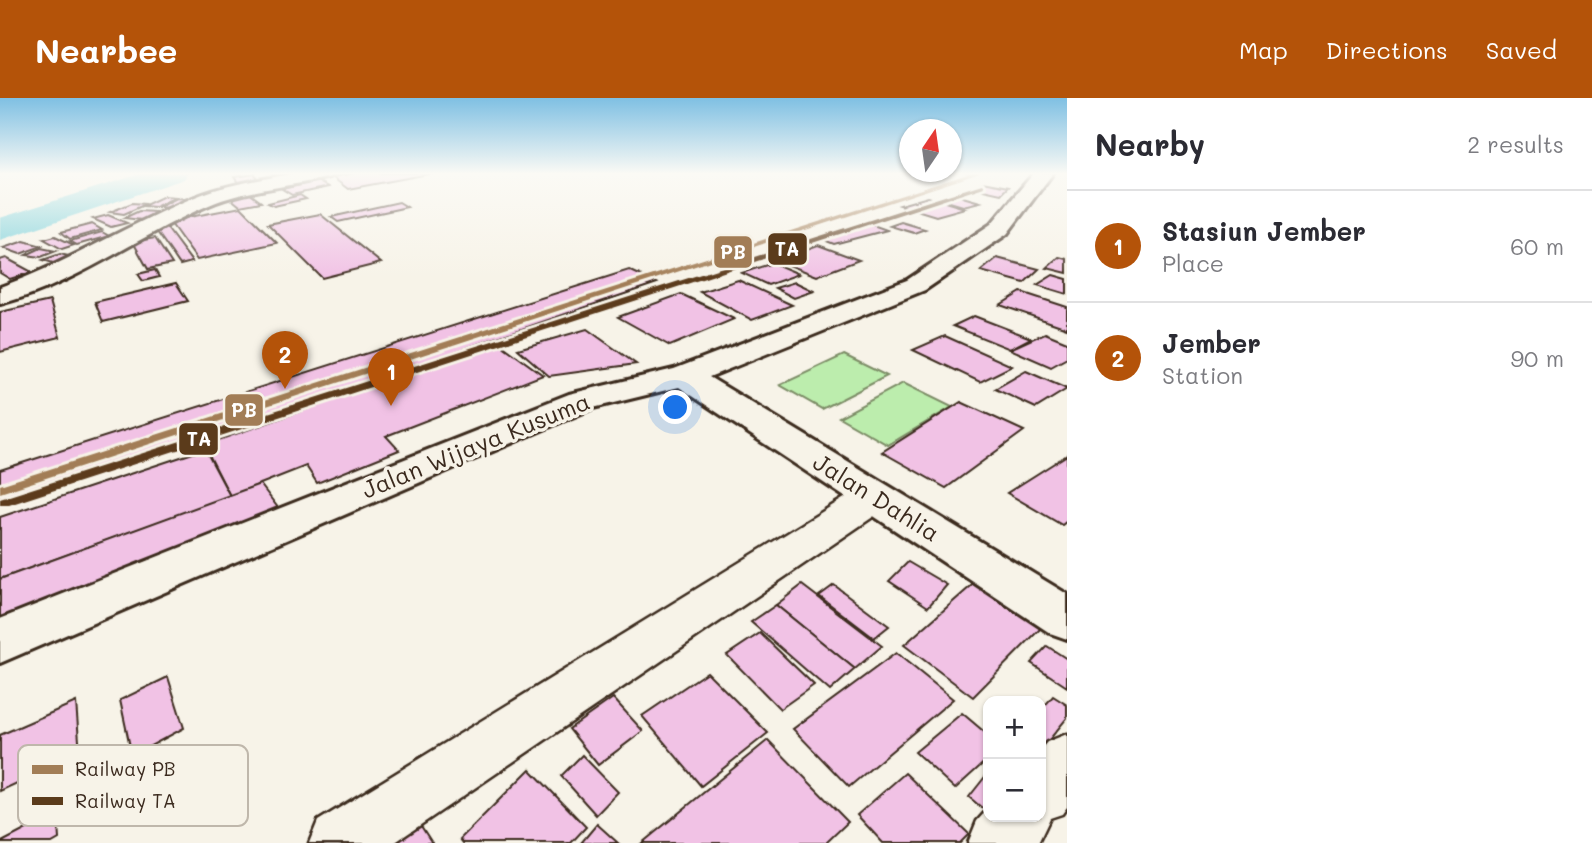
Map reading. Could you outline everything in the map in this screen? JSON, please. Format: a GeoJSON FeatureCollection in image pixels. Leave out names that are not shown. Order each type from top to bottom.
{"type":"FeatureCollection","features":[{"type":"Feature","properties":{"kind":"street"},"geometry":{"type":"LineString","coordinates":[[0,296],[50,278],[189,208]]}},
{"type":"Feature","properties":{"kind":"street","name":"Jalan Wijaya Kusuma"},"geometry":{"type":"LineString","coordinates":[[0,641],[582,401],[684,376],[916,285],[999,229],[1016,208]]}},
{"type":"Feature","properties":{"kind":"street","name":"Jalan Dahlia"},"geometry":{"type":"LineString","coordinates":[[684,376],[1067,619]]}},
{"type":"Feature","properties":{"kind":"street"},"geometry":{"type":"LineString","coordinates":[[340,843],[875,497]]}},
{"type":"Feature","properties":{"kind":"street"},"geometry":{"type":"LineString","coordinates":[[1046,787],[1067,762]]}},
{"type":"Feature","properties":{"kind":"street"},"geometry":{"type":"LineString","coordinates":[[999,843],[1017,822]]}},
{"type":"Feature","properties":{"kind":"green space"},"geometry":{"type":"Polygon","coordinates":[[[844,355],[887,376],[822,409],[780,385],[844,355]]]}},
{"type":"Feature","properties":{"kind":"green space"},"geometry":{"type":"Polygon","coordinates":[[[903,383],[952,407],[888,445],[839,417],[903,383]]]}},
{"type":"Feature","properties":{"kind":"building"},"geometry":{"type":"Polygon","coordinates":[[[120,208],[138,208],[124,214],[110,212],[120,208]]]}},
{"type":"Feature","properties":{"kind":"building"},"geometry":{"type":"Polygon","coordinates":[[[242,208],[277,243],[197,260],[169,221],[242,208]]]}},
{"type":"Feature","properties":{"kind":"building"},"geometry":{"type":"Polygon","coordinates":[[[373,208],[403,208],[338,222],[331,217],[373,208]]]}},
{"type":"Feature","properties":{"kind":"building"},"geometry":{"type":"Polygon","coordinates":[[[909,208],[965,208],[936,216],[909,208]]]}},
{"type":"Feature","properties":{"kind":"building"},"geometry":{"type":"Polygon","coordinates":[[[139,211],[156,212],[142,220],[124,218],[139,211]]]}},
{"type":"Feature","properties":{"kind":"building"},"geometry":{"type":"Polygon","coordinates":[[[320,214],[381,263],[322,278],[268,224],[320,214]]]}},
{"type":"Feature","properties":{"kind":"building"},"geometry":{"type":"Polygon","coordinates":[[[108,215],[127,223],[111,227],[93,219],[108,215]]]}},
{"type":"Feature","properties":{"kind":"building"},"geometry":{"type":"Polygon","coordinates":[[[901,222],[925,229],[914,233],[890,226],[901,222]]]}},
{"type":"Feature","properties":{"kind":"building"},"geometry":{"type":"Polygon","coordinates":[[[867,223],[887,230],[834,244],[816,237],[867,223]]]}},
{"type":"Feature","properties":{"kind":"building"},"geometry":{"type":"Polygon","coordinates":[[[92,224],[102,230],[70,239],[61,232],[92,224]]]}},
{"type":"Feature","properties":{"kind":"building"},"geometry":{"type":"Polygon","coordinates":[[[166,227],[192,262],[180,265],[155,229],[166,227]]]}},
{"type":"Feature","properties":{"kind":"building"},"geometry":{"type":"Polygon","coordinates":[[[102,232],[109,236],[77,245],[70,241],[102,232]]]}},
{"type":"Feature","properties":{"kind":"building"},"geometry":{"type":"Polygon","coordinates":[[[55,236],[74,245],[62,249],[44,239],[55,236]]]}},
{"type":"Feature","properties":{"kind":"building"},"geometry":{"type":"Polygon","coordinates":[[[155,238],[172,264],[148,269],[133,242],[155,238]]]}},
{"type":"Feature","properties":{"kind":"building"},"geometry":{"type":"Polygon","coordinates":[[[24,241],[42,246],[20,254],[3,248],[24,241]]]}},
{"type":"Feature","properties":{"kind":"building"},"geometry":{"type":"Polygon","coordinates":[[[818,245],[859,260],[817,276],[776,260],[818,245]]]}},
{"type":"Feature","properties":{"kind":"building"},"geometry":{"type":"Polygon","coordinates":[[[41,248],[56,251],[41,257],[26,255],[41,248]]]}},
{"type":"Feature","properties":{"kind":"building"},"geometry":{"type":"Polygon","coordinates":[[[60,254],[81,259],[63,266],[43,260],[60,254]]]}},
{"type":"Feature","properties":{"kind":"building"},"geometry":{"type":"Polygon","coordinates":[[[1059,257],[1067,259],[1067,273],[1047,268],[1059,257]]]}},
{"type":"Feature","properties":{"kind":"building"},"geometry":{"type":"Polygon","coordinates":[[[6,258],[32,272],[10,279],[0,273],[0,260],[6,258]]]}},
{"type":"Feature","properties":{"kind":"building"},"geometry":{"type":"Polygon","coordinates":[[[997,258],[1039,269],[1024,283],[981,271],[997,258]]]}},
{"type":"Feature","properties":{"kind":"building"},"geometry":{"type":"Polygon","coordinates":[[[773,263],[799,274],[768,285],[742,273],[773,263]]]}},
{"type":"Feature","properties":{"kind":"building"},"geometry":{"type":"Polygon","coordinates":[[[155,270],[159,277],[143,281],[138,274],[155,270]]]}},
{"type":"Feature","properties":{"kind":"building"},"geometry":{"type":"Polygon","coordinates":[[[629,270],[657,283],[0,506],[0,470],[629,270]]]}},
{"type":"Feature","properties":{"kind":"building"},"geometry":{"type":"Polygon","coordinates":[[[1053,275],[1067,279],[1067,294],[1037,285],[1053,275]]]}},
{"type":"Feature","properties":{"kind":"building"},"geometry":{"type":"Polygon","coordinates":[[[738,280],[792,305],[752,320],[700,292],[738,280]]]}},
{"type":"Feature","properties":{"kind":"building"},"geometry":{"type":"Polygon","coordinates":[[[795,282],[814,291],[794,298],[775,288],[795,282]]]}},
{"type":"Feature","properties":{"kind":"building"},"geometry":{"type":"Polygon","coordinates":[[[176,283],[188,301],[103,322],[95,302],[176,283]]]}},
{"type":"Feature","properties":{"kind":"building"},"geometry":{"type":"Polygon","coordinates":[[[1021,292],[1067,307],[1067,328],[1000,305],[1021,292]]]}},
{"type":"Feature","properties":{"kind":"building"},"geometry":{"type":"Polygon","coordinates":[[[681,294],[734,319],[670,346],[618,317],[681,294]]]}},
{"type":"Feature","properties":{"kind":"building"},"geometry":{"type":"Polygon","coordinates":[[[50,301],[60,337],[0,352],[0,312],[50,301]]]}},
{"type":"Feature","properties":{"kind":"building"},"geometry":{"type":"Polygon","coordinates":[[[974,316],[1031,338],[1010,349],[953,326],[974,316]]]}},
{"type":"Feature","properties":{"kind":"building"},"geometry":{"type":"Polygon","coordinates":[[[587,329],[636,364],[549,376],[518,349],[587,329]]]}},
{"type":"Feature","properties":{"kind":"building"},"geometry":{"type":"Polygon","coordinates":[[[1045,333],[1067,342],[1067,358],[1051,367],[1010,349],[1045,333]]]}},
{"type":"Feature","properties":{"kind":"building"},"geometry":{"type":"Polygon","coordinates":[[[945,336],[1012,366],[980,382],[913,350],[945,336]]]}},
{"type":"Feature","properties":{"kind":"building"},"geometry":{"type":"Polygon","coordinates":[[[499,343],[543,375],[386,436],[399,450],[317,483],[306,466],[230,496],[204,445],[499,343]]]}},
{"type":"Feature","properties":{"kind":"building"},"geometry":{"type":"Polygon","coordinates":[[[1026,371],[1067,389],[1036,408],[995,389],[1026,371]]]}},
{"type":"Feature","properties":{"kind":"building"},"geometry":{"type":"Polygon","coordinates":[[[961,402],[1024,431],[946,488],[882,452],[961,402]]]}},
{"type":"Feature","properties":{"kind":"building"},"geometry":{"type":"Polygon","coordinates":[[[205,449],[230,496],[0,579],[0,517],[205,449]]]}},
{"type":"Feature","properties":{"kind":"building"},"geometry":{"type":"Polygon","coordinates":[[[1067,455],[1067,521],[1062,525],[1007,493],[1067,455]]]}},
{"type":"Feature","properties":{"kind":"building"},"geometry":{"type":"Polygon","coordinates":[[[260,484],[285,517],[0,631],[0,579],[260,484]]]}},
{"type":"Feature","properties":{"kind":"building"},"geometry":{"type":"Polygon","coordinates":[[[908,562],[947,585],[928,607],[889,581],[908,562]]]}},
{"type":"Feature","properties":{"kind":"building"},"geometry":{"type":"Polygon","coordinates":[[[979,579],[1047,622],[973,697],[904,645],[979,579]]]}},
{"type":"Feature","properties":{"kind":"building"},"geometry":{"type":"Polygon","coordinates":[[[802,585],[882,646],[855,669],[776,605],[802,585]]]}},
{"type":"Feature","properties":{"kind":"building"},"geometry":{"type":"Polygon","coordinates":[[[834,585],[889,626],[874,638],[819,596],[834,585]]]}},
{"type":"Feature","properties":{"kind":"building"},"geometry":{"type":"Polygon","coordinates":[[[776,605],[855,669],[830,691],[751,622],[776,605]]]}},
{"type":"Feature","properties":{"kind":"building"},"geometry":{"type":"Polygon","coordinates":[[[760,633],[814,685],[780,709],[727,655],[760,633]]]}},
{"type":"Feature","properties":{"kind":"building"},"geometry":{"type":"Polygon","coordinates":[[[1047,646],[1067,659],[1067,687],[1031,663],[1047,646]]]}},
{"type":"Feature","properties":{"kind":"building"},"geometry":{"type":"Polygon","coordinates":[[[896,653],[953,699],[849,787],[793,729],[896,653]]]}},
{"type":"Feature","properties":{"kind":"building"},"geometry":{"type":"Polygon","coordinates":[[[707,672],[768,733],[701,786],[642,716],[707,672]]]}},
{"type":"Feature","properties":{"kind":"building"},"geometry":{"type":"Polygon","coordinates":[[[168,677],[184,728],[152,745],[130,745],[120,700],[168,677]]]}},
{"type":"Feature","properties":{"kind":"building"},"geometry":{"type":"Polygon","coordinates":[[[1053,696],[1067,705],[1067,718],[1046,744],[1046,704],[1053,696]]]}},
{"type":"Feature","properties":{"kind":"building"},"geometry":{"type":"Polygon","coordinates":[[[613,698],[643,731],[598,765],[569,729],[613,698]]]}},
{"type":"Feature","properties":{"kind":"building"},"geometry":{"type":"Polygon","coordinates":[[[76,702],[79,745],[18,745],[18,783],[0,791],[0,735],[76,702]]]}},
{"type":"Feature","properties":{"kind":"building"},"geometry":{"type":"Polygon","coordinates":[[[962,713],[983,731],[983,764],[955,789],[915,752],[962,713]]]}},
{"type":"Feature","properties":{"kind":"building"},"geometry":{"type":"Polygon","coordinates":[[[768,740],[848,822],[826,843],[642,843],[768,740]]]}},
{"type":"Feature","properties":{"kind":"building"},"geometry":{"type":"Polygon","coordinates":[[[582,755],[618,792],[596,815],[561,776],[582,755]]]}},
{"type":"Feature","properties":{"kind":"building"},"geometry":{"type":"Polygon","coordinates":[[[530,769],[586,827],[571,843],[463,843],[460,839],[530,769]]]}},
{"type":"Feature","properties":{"kind":"building"},"geometry":{"type":"Polygon","coordinates":[[[905,773],[969,834],[960,843],[883,843],[857,815],[905,773]]]}},
{"type":"Feature","properties":{"kind":"building"},"geometry":{"type":"Polygon","coordinates":[[[983,779],[983,809],[969,797],[983,779]]]}},
{"type":"Feature","properties":{"kind":"building"},"geometry":{"type":"Polygon","coordinates":[[[414,815],[432,843],[380,843],[414,815]]]}},
{"type":"Feature","properties":{"kind":"building"},"geometry":{"type":"Polygon","coordinates":[[[597,824],[618,843],[581,843],[597,824]]]}},
{"type":"Feature","properties":{"kind":"building"},"geometry":{"type":"Polygon","coordinates":[[[32,826],[58,826],[59,839],[52,843],[0,843],[32,826]]]}},
{"type":"Feature","properties":{"kind":"waterway"},"geometry":{"type":"LineString","coordinates":[[0,229],[66,208]]}},
{"type":"Feature","properties":{"kind":"rail line","name":"PB"},"geometry":{"type":"LineString","coordinates":[[0,489],[870,208]]}},
{"type":"Feature","properties":{"kind":"rail line","name":"TA"},"geometry":{"type":"LineString","coordinates":[[4,502],[915,208]]}},
{"type":"Feature","properties":{"kind":"place","name":"Jember"},"geometry":{"type":"Point","coordinates":[285,389]}},
{"type":"Feature","properties":{"kind":"place","name":"Stasiun Jember"},"geometry":{"type":"Point","coordinates":[391,406]}}]}
